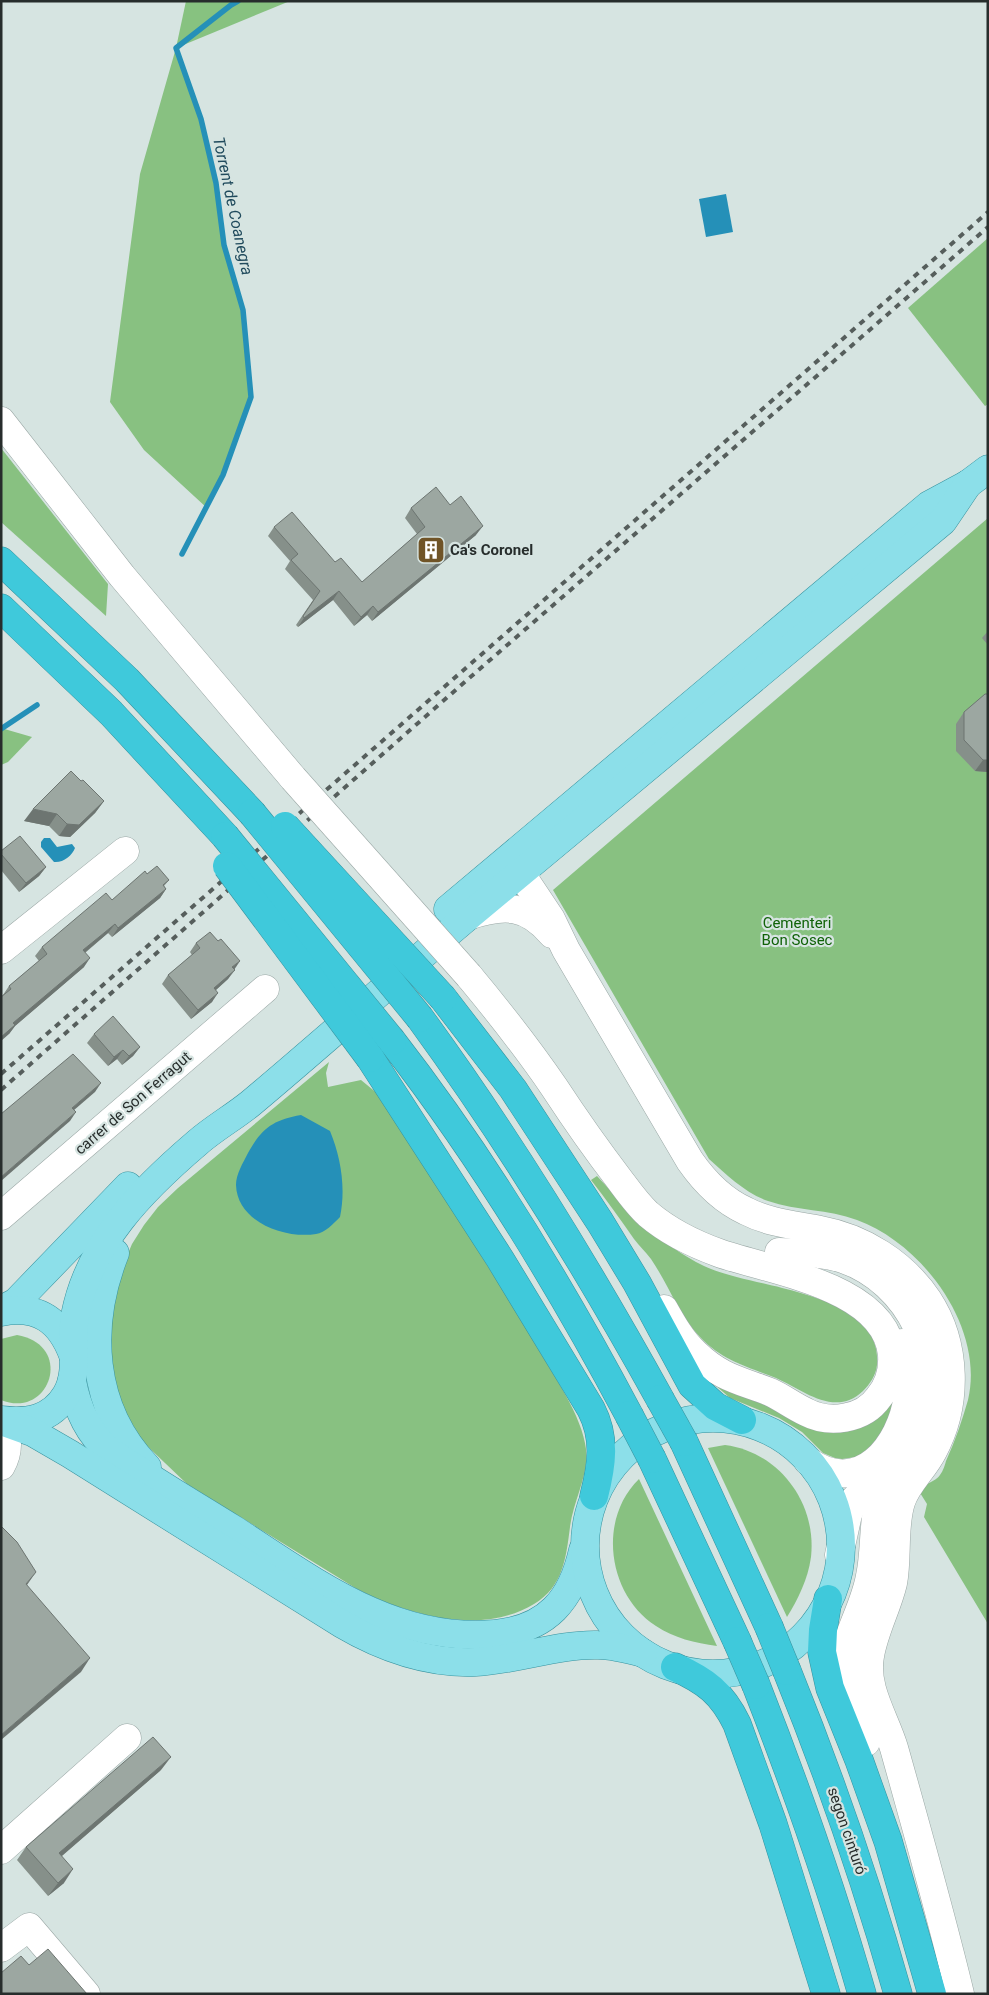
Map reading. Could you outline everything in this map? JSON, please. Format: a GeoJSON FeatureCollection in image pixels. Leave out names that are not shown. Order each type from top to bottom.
{"type":"FeatureCollection","features":[{"type":"Feature","properties":{"kind":"highway"},"geometry":{"type":"LineString","coordinates":[[9,568],[258,808],[443,998],[514,1089],[600,1222],[692,1384],[715,1406],[742,1420]]}},
{"type":"Feature","properties":{"kind":"highway"},"geometry":{"type":"LineString","coordinates":[[1,608],[111,713],[218,841],[392,1041],[448,1116],[529,1240],[605,1370],[652,1459],[737,1641],[756,1685],[813,1838],[862,1994]]}},
{"type":"Feature","properties":{"kind":"highway","name":"segon cinturó"},"geometry":{"type":"LineString","coordinates":[[258,808],[420,1018],[478,1099],[585,1264],[684,1442],[769,1627],[839,1805],[863,1876],[898,1994]]}},
{"type":"Feature","properties":{"kind":"highway"},"geometry":{"type":"LineString","coordinates":[[218,841],[370,1058],[500,1259],[596,1417],[602,1446],[600,1474],[594,1496]]}},
{"type":"Feature","properties":{"kind":"highway"},"geometry":{"type":"LineString","coordinates":[[828,1599],[822,1645],[826,1675],[888,1841],[932,1994]]}},
{"type":"Feature","properties":{"kind":"highway"},"geometry":{"type":"LineString","coordinates":[[675,1667],[703,1681],[714,1690],[730,1710],[737,1724],[773,1824],[826,1994]]}},
{"type":"Feature","properties":{"kind":"main road"},"geometry":{"type":"LineString","coordinates":[[169,1489],[130,1446],[115,1421],[104,1396],[98,1366],[96,1340],[102,1293],[115,1253],[128,1229],[145,1206],[248,1106],[468,916],[943,521],[978,477]]}},
{"type":"Feature","properties":{"kind":"main road"},"geometry":{"type":"LineString","coordinates":[[1,1311],[16,1302],[131,1183],[513,852],[929,505],[978,477]]}},
{"type":"Feature","properties":{"kind":"main road"},"geometry":{"type":"LineString","coordinates":[[1,1422],[30,1421],[45,1416],[58,1406],[66,1395],[72,1381],[74,1368],[74,1320],[82,1292],[94,1259],[110,1233],[143,1194],[170,1167],[199,1141],[248,1106]]}},
{"type":"Feature","properties":{"kind":"main road"},"geometry":{"type":"LineString","coordinates":[[1,1311],[29,1310],[44,1316],[57,1326],[67,1339],[73,1354]]}},
{"type":"Feature","properties":{"kind":"main road"},"geometry":{"type":"LineString","coordinates":[[1,1422],[32,1432],[70,1454],[342,1624],[376,1642],[404,1653],[433,1660],[468,1662],[497,1660],[580,1646],[617,1647],[643,1653],[675,1667],[697,1672],[727,1674],[743,1671],[773,1661],[798,1643],[817,1618],[828,1599],[836,1577],[839,1533],[835,1511],[827,1489],[801,1452],[783,1438],[742,1420],[719,1417],[698,1419],[664,1430],[627,1453],[613,1465],[594,1496],[588,1515],[580,1563],[570,1590],[564,1600],[546,1618],[521,1629],[504,1633],[471,1635],[441,1633],[392,1620],[354,1603],[305,1575],[121,1459],[100,1443],[86,1424],[79,1409],[72,1381]]}},
{"type":"Feature","properties":{"kind":"main road"},"geometry":{"type":"LineString","coordinates":[[584,1542],[586,1566],[597,1600],[614,1626],[643,1653]]}},
{"type":"Feature","properties":{"kind":"street"},"geometry":{"type":"LineString","coordinates":[[1,421],[122,576],[292,778],[469,976],[520,1040],[599,1155],[638,1203],[653,1217],[672,1230],[722,1254],[837,1267],[867,1282],[889,1301],[904,1321],[912,1340],[921,1377],[917,1412],[909,1435],[889,1464],[856,1499],[848,1514],[839,1555]]}},
{"type":"Feature","properties":{"kind":"street"},"geometry":{"type":"LineString","coordinates":[[6,937],[125,850]]}},
{"type":"Feature","properties":{"kind":"street"},"geometry":{"type":"LineString","coordinates":[[527,867],[525,880],[551,919],[566,950],[690,1161],[702,1178],[747,1212],[776,1222],[836,1234],[860,1242],[882,1254],[918,1287],[932,1308],[941,1327],[948,1349],[950,1374],[947,1415],[932,1453],[901,1500],[898,1515],[893,1582],[873,1642],[869,1674],[873,1694],[891,1738],[914,1818],[960,1994]]}},
{"type":"Feature","properties":{"kind":"street"},"geometry":{"type":"LineString","coordinates":[[468,916],[488,909],[502,908],[523,911],[543,924],[566,950]]}},
{"type":"Feature","properties":{"kind":"street","name":"carrer de Son Ferragut"},"geometry":{"type":"LineString","coordinates":[[1,1216],[265,989]]}},
{"type":"Feature","properties":{"kind":"street"},"geometry":{"type":"LineString","coordinates":[[600,1222],[641,1270],[684,1341],[694,1353],[716,1370],[736,1381],[771,1393],[815,1416],[834,1419],[861,1412],[876,1402],[890,1379],[892,1352],[883,1330],[868,1312],[844,1294],[779,1260]]}},
{"type":"Feature","properties":{"kind":"street"},"geometry":{"type":"LineString","coordinates":[[779,1260],[833,1256],[854,1263],[877,1277],[894,1293],[912,1315],[928,1357],[931,1390],[927,1414],[914,1448],[886,1486],[880,1499],[876,1515],[870,1577],[847,1644],[844,1660],[845,1682],[874,1770],[888,1841]]}},
{"type":"Feature","properties":{"kind":"street"},"geometry":{"type":"LineString","coordinates":[[779,1260],[821,1273],[865,1294],[878,1305],[895,1328],[902,1343],[909,1368],[908,1398],[902,1420],[891,1441],[874,1462],[862,1470],[841,1474],[826,1472],[808,1461]]}},
{"type":"Feature","properties":{"kind":"street"},"geometry":{"type":"LineString","coordinates":[[1,1422],[6,1432],[7,1440],[6,1455],[1,1466]]}},
{"type":"Feature","properties":{"kind":"street"},"geometry":{"type":"LineString","coordinates":[[1,1850],[127,1738]]}},
{"type":"Feature","properties":{"kind":"street"},"geometry":{"type":"LineString","coordinates":[[1,1948],[29,1927],[86,1994]]}},
{"type":"Feature","properties":{"kind":"green space"},"geometry":{"type":"Polygon","coordinates":[[[186,1],[290,1],[176,48],[186,1]]]}},
{"type":"Feature","properties":{"kind":"green space"},"geometry":{"type":"Polygon","coordinates":[[[176,48],[201,119],[216,183],[224,245],[243,310],[251,397],[223,475],[207,508],[144,450],[110,402],[140,174],[176,48]]]}},
{"type":"Feature","properties":{"kind":"green space"},"geometry":{"type":"Polygon","coordinates":[[[988,238],[988,404],[985,406],[908,308],[988,238]]]}},
{"type":"Feature","properties":{"kind":"green space"},"geometry":{"type":"Polygon","coordinates":[[[1,448],[108,584],[106,616],[1,522],[1,448]]]}},
{"type":"Feature","properties":{"kind":"green space","name":"Cementeri Bon Sosec"},"geometry":{"type":"Polygon","coordinates":[[[988,518],[988,1624],[924,1517],[927,1504],[917,1488],[933,1481],[944,1468],[968,1400],[971,1373],[967,1345],[958,1318],[944,1292],[926,1269],[905,1248],[881,1232],[846,1216],[790,1207],[760,1198],[737,1183],[709,1159],[553,890],[988,518]]]}},
{"type":"Feature","properties":{"kind":"green space"},"geometry":{"type":"Polygon","coordinates":[[[1,728],[32,737],[8,762],[1,765],[1,728]]]}},
{"type":"Feature","properties":{"kind":"green space"},"geometry":{"type":"Polygon","coordinates":[[[329,1062],[326,1073],[328,1087],[361,1080],[378,1094],[536,1345],[566,1396],[579,1423],[586,1449],[585,1469],[572,1517],[567,1550],[561,1571],[557,1580],[544,1597],[514,1614],[491,1619],[445,1618],[421,1614],[398,1607],[357,1589],[187,1484],[143,1442],[122,1407],[110,1368],[109,1321],[121,1270],[132,1244],[158,1207],[178,1188],[329,1062]]]}},
{"type":"Feature","properties":{"kind":"green space"},"geometry":{"type":"Polygon","coordinates":[[[597,1176],[646,1226],[688,1258],[725,1274],[810,1296],[837,1307],[859,1321],[873,1340],[877,1365],[874,1376],[868,1385],[852,1399],[830,1402],[808,1395],[776,1378],[735,1362],[717,1352],[700,1337],[686,1319],[651,1259],[636,1242],[591,1180],[597,1176]]]}},
{"type":"Feature","properties":{"kind":"green space"},"geometry":{"type":"Polygon","coordinates":[[[17,1335],[35,1341],[46,1352],[50,1365],[49,1379],[43,1391],[32,1400],[18,1403],[1,1400],[1,1339],[17,1335]]]}},
{"type":"Feature","properties":{"kind":"green space"},"geometry":{"type":"Polygon","coordinates":[[[707,1378],[804,1422],[899,1385],[890,1423],[869,1450],[856,1457],[842,1459],[823,1453],[802,1432],[779,1418],[730,1398],[707,1378]]]}},
{"type":"Feature","properties":{"kind":"green space"},"geometry":{"type":"Polygon","coordinates":[[[725,1445],[744,1450],[762,1458],[778,1469],[791,1483],[801,1500],[808,1518],[811,1537],[810,1565],[802,1589],[787,1617],[708,1448],[725,1445]]]}},
{"type":"Feature","properties":{"kind":"green space"},"geometry":{"type":"Polygon","coordinates":[[[639,1479],[717,1646],[685,1639],[670,1634],[656,1626],[640,1612],[627,1596],[618,1577],[613,1535],[617,1515],[626,1496],[639,1479]]]}},
{"type":"Feature","properties":{"kind":"water"},"geometry":{"type":"Polygon","coordinates":[[[726,194],[733,232],[706,237],[699,199],[726,194]]]}},
{"type":"Feature","properties":{"kind":"water"},"geometry":{"type":"Polygon","coordinates":[[[44,838],[50,838],[57,847],[72,844],[75,848],[67,858],[54,862],[41,847],[41,842],[44,838]]]}},
{"type":"Feature","properties":{"kind":"water"},"geometry":{"type":"Polygon","coordinates":[[[301,1115],[330,1131],[340,1162],[343,1195],[340,1217],[326,1230],[316,1234],[304,1235],[277,1230],[254,1218],[238,1198],[236,1185],[238,1173],[258,1137],[269,1126],[301,1115]]]}},
{"type":"Feature","properties":{"kind":"building","name":"Ca's Coronel"},"geometry":{"type":"Polygon","coordinates":[[[436,487],[450,505],[461,496],[483,526],[378,612],[373,606],[361,617],[339,591],[304,618],[303,616],[320,591],[291,560],[298,554],[274,527],[292,512],[335,562],[341,558],[362,582],[425,527],[411,508],[436,487]]]}},
{"type":"Feature","properties":{"kind":"building"},"geometry":{"type":"Polygon","coordinates":[[[985,694],[988,694],[988,760],[983,760],[964,740],[964,712],[985,694]]]}},
{"type":"Feature","properties":{"kind":"building"},"geometry":{"type":"Polygon","coordinates":[[[71,771],[104,801],[79,825],[67,824],[57,814],[33,809],[71,771]]]}},
{"type":"Feature","properties":{"kind":"building"},"geometry":{"type":"Polygon","coordinates":[[[20,836],[46,867],[26,883],[1,854],[1,851],[20,836]]]}},
{"type":"Feature","properties":{"kind":"building"},"geometry":{"type":"Polygon","coordinates":[[[157,866],[169,880],[163,885],[166,889],[118,928],[115,924],[83,950],[90,958],[13,1023],[15,1025],[1,1037],[1,997],[11,989],[9,986],[47,954],[42,947],[106,893],[112,900],[145,871],[147,874],[157,866]]]}},
{"type":"Feature","properties":{"kind":"building"},"geometry":{"type":"Polygon","coordinates":[[[210,932],[218,941],[221,939],[240,961],[232,967],[235,970],[214,988],[218,993],[198,1010],[168,975],[200,948],[196,943],[210,932]]]}},
{"type":"Feature","properties":{"kind":"building"},"geometry":{"type":"Polygon","coordinates":[[[113,1016],[140,1047],[129,1056],[123,1050],[114,1057],[94,1034],[113,1016]]]}},
{"type":"Feature","properties":{"kind":"building"},"geometry":{"type":"Polygon","coordinates":[[[73,1054],[101,1083],[72,1108],[76,1112],[1,1177],[1,1114],[73,1054]]]}},
{"type":"Feature","properties":{"kind":"building"},"geometry":{"type":"Polygon","coordinates":[[[1,1526],[17,1542],[36,1572],[26,1584],[90,1658],[1,1735],[1,1526]]]}},
{"type":"Feature","properties":{"kind":"building"},"geometry":{"type":"Polygon","coordinates":[[[153,1737],[171,1757],[59,1853],[73,1869],[58,1883],[26,1847],[153,1737]]]}},
{"type":"Feature","properties":{"kind":"building"},"geometry":{"type":"Polygon","coordinates":[[[48,1949],[87,1994],[1,1994],[1,1973],[21,1956],[29,1965],[48,1949]]]}},
{"type":"Feature","properties":{"kind":"waterway","name":"Torrent de Coanegra"},"geometry":{"type":"LineString","coordinates":[[182,554],[223,475],[251,397],[243,310],[224,245],[216,183],[201,119],[176,48],[238,1]]}},
{"type":"Feature","properties":{"kind":"waterway","name":"Torrent de Coanegra"},"geometry":{"type":"LineString","coordinates":[[1,729],[37,705]]}},
{"type":"Feature","properties":{"kind":"railway"},"geometry":{"type":"LineString","coordinates":[[1,1074],[988,212]]}},
{"type":"Feature","properties":{"kind":"railway"},"geometry":{"type":"LineString","coordinates":[[1,1090],[459,687],[988,227]]}},
{"type":"Feature","properties":{"kind":"place","name":"Ca's Coronel"},"geometry":{"type":"Point","coordinates":[431,550]}}]}
